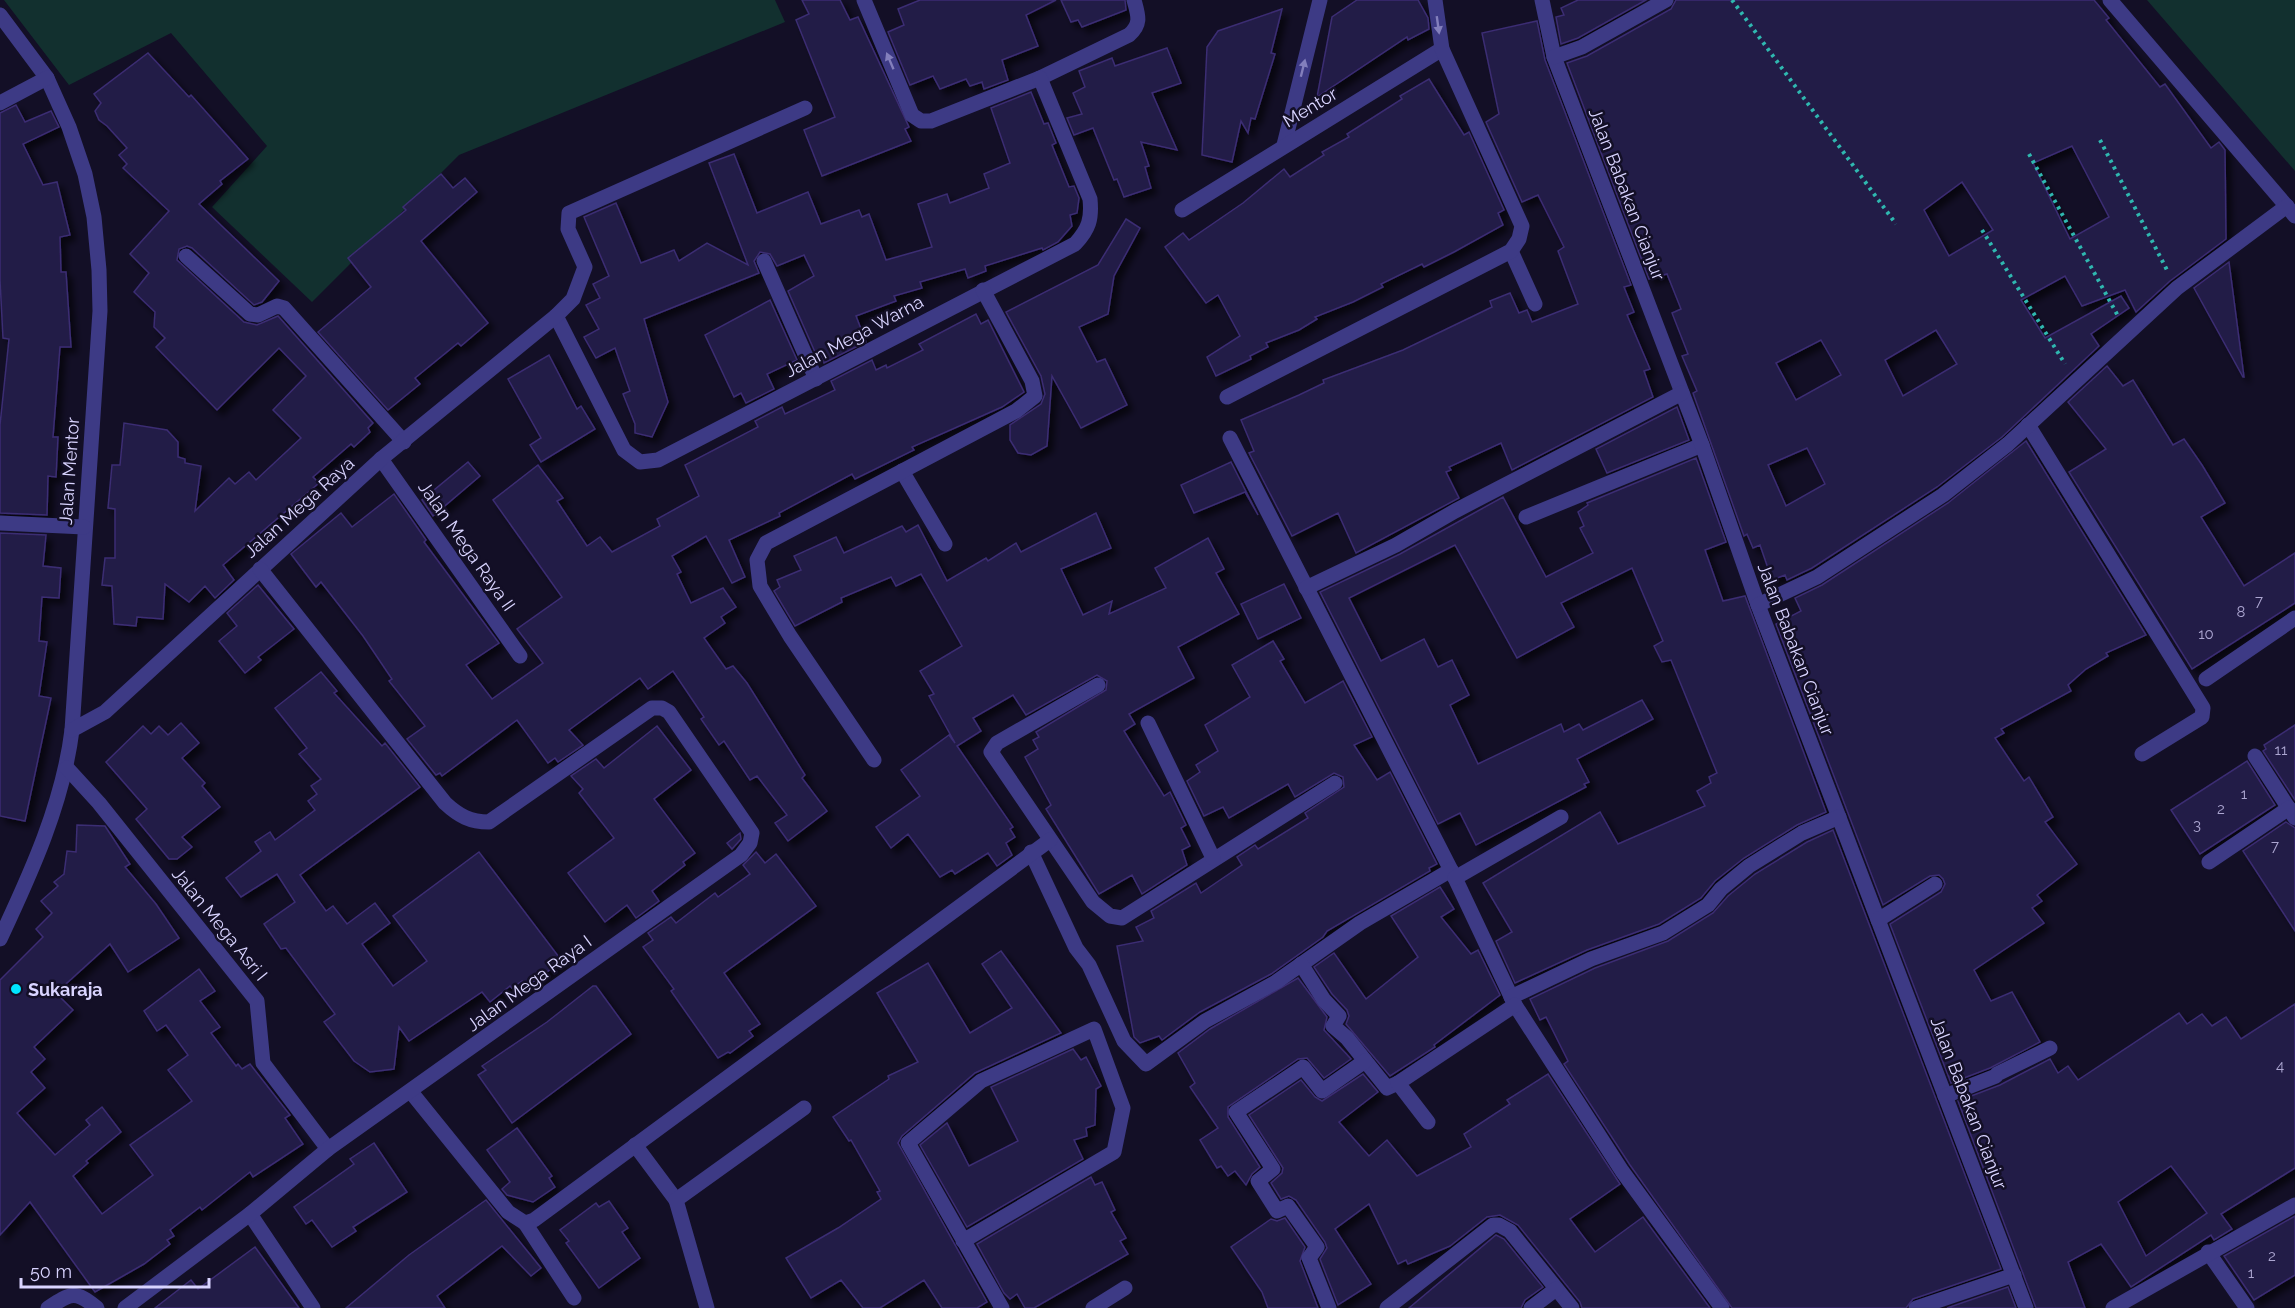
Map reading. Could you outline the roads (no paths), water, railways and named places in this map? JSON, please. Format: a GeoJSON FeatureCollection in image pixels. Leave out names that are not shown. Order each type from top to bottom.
{"type":"FeatureCollection","features":[{"type":"Feature","properties":{"kind":"street"},"geometry":{"type":"LineString","coordinates":[[867,1],[912,115],[921,121],[931,121],[1040,78],[1129,35],[1137,28],[1139,20],[1134,0]]}},
{"type":"Feature","properties":{"kind":"street","name":"Mentor"},"geometry":{"type":"LineString","coordinates":[[1284,145],[1320,0]]}},
{"type":"Feature","properties":{"kind":"street"},"geometry":{"type":"LineString","coordinates":[[1227,397],[1511,251],[1519,239],[1522,226],[1442,49],[1435,0]]}},
{"type":"Feature","properties":{"kind":"street","name":"Jalan Babakan Cianjur"},"geometry":{"type":"LineString","coordinates":[[1542,0],[1554,57],[1702,445],[1758,605],[2026,1308]]}},
{"type":"Feature","properties":{"kind":"street"},"geometry":{"type":"LineString","coordinates":[[1554,57],[1582,47],[1666,0]]}},
{"type":"Feature","properties":{"kind":"street"},"geometry":{"type":"LineString","coordinates":[[1758,605],[1817,577],[1943,495],[2076,383],[2127,332],[2177,288],[2291,211],[2110,0]]}},
{"type":"Feature","properties":{"kind":"street","name":"Jalan Mentor"},"geometry":{"type":"LineString","coordinates":[[0,15],[47,78],[69,127],[85,174],[94,217],[100,311],[72,730],[67,768],[30,877],[0,939]]}},
{"type":"Feature","properties":{"kind":"street","name":"Mentor"},"geometry":{"type":"LineString","coordinates":[[1284,145],[1442,49]]}},
{"type":"Feature","properties":{"kind":"street"},"geometry":{"type":"LineString","coordinates":[[0,103],[47,78]]}},
{"type":"Feature","properties":{"kind":"street","name":"Jalan Mega Warna"},"geometry":{"type":"LineString","coordinates":[[556,316],[624,450],[640,462],[658,460],[1075,244],[1090,225],[1092,216],[1090,199],[1040,78]]}},
{"type":"Feature","properties":{"kind":"street","name":"Jalan Mega Raya"},"geometry":{"type":"LineString","coordinates":[[72,730],[105,712],[381,459],[556,316],[573,299],[585,267],[568,229],[569,213],[805,108]]}},
{"type":"Feature","properties":{"kind":"street"},"geometry":{"type":"LineString","coordinates":[[1182,210],[1284,145]]}},
{"type":"Feature","properties":{"kind":"street"},"geometry":{"type":"LineString","coordinates":[[1511,251],[1535,304]]}},
{"type":"Feature","properties":{"kind":"street"},"geometry":{"type":"LineString","coordinates":[[186,256],[250,314],[258,315],[277,306],[284,308],[404,442]]}},
{"type":"Feature","properties":{"kind":"street"},"geometry":{"type":"LineString","coordinates":[[764,261],[816,379]]}},
{"type":"Feature","properties":{"kind":"street"},"geometry":{"type":"LineString","coordinates":[[874,760],[790,636],[760,586],[757,560],[766,543],[1016,411],[1035,396],[1032,381],[983,290]]}},
{"type":"Feature","properties":{"kind":"street"},"geometry":{"type":"LineString","coordinates":[[1306,588],[1396,545],[1455,511],[1682,393]]}},
{"type":"Feature","properties":{"kind":"street"},"geometry":{"type":"LineString","coordinates":[[2028,424],[2203,708],[2202,717],[2142,754]]}},
{"type":"Feature","properties":{"kind":"street"},"geometry":{"type":"LineString","coordinates":[[1230,438],[1453,874],[1513,1001],[1622,1171],[1722,1308]]}},
{"type":"Feature","properties":{"kind":"street"},"geometry":{"type":"LineString","coordinates":[[1526,517],[1702,445]]}},
{"type":"Feature","properties":{"kind":"street","name":"Jalan Mega Raya II"},"geometry":{"type":"LineString","coordinates":[[381,459],[520,656]]}},
{"type":"Feature","properties":{"kind":"street"},"geometry":{"type":"LineString","coordinates":[[902,471],[945,544]]}},
{"type":"Feature","properties":{"kind":"street"},"geometry":{"type":"LineString","coordinates":[[0,523],[84,527]]}},
{"type":"Feature","properties":{"kind":"street","name":"Jalan Mega Raya I"},"geometry":{"type":"LineString","coordinates":[[260,569],[445,803],[459,816],[476,822],[489,822],[535,793],[652,708],[662,708],[669,712],[753,833],[750,843],[741,855],[411,1092]]}},
{"type":"Feature","properties":{"kind":"street"},"geometry":{"type":"LineString","coordinates":[[2206,679],[2295,618]]}},
{"type":"Feature","properties":{"kind":"street"},"geometry":{"type":"LineString","coordinates":[[1098,685],[993,747],[994,758],[1050,840],[1097,906],[1110,916],[1122,918],[1213,858],[1335,783]]}},
{"type":"Feature","properties":{"kind":"street"},"geometry":{"type":"LineString","coordinates":[[1148,723],[1213,858]]}},
{"type":"Feature","properties":{"kind":"street"},"geometry":{"type":"LineString","coordinates":[[2209,862],[2292,813],[2255,756]]}},
{"type":"Feature","properties":{"kind":"street","name":"Jalan Mega Asri I"},"geometry":{"type":"LineString","coordinates":[[67,768],[99,803],[257,1001],[260,1008],[263,1063],[328,1149]]}},
{"type":"Feature","properties":{"kind":"street"},"geometry":{"type":"LineString","coordinates":[[1301,964],[1324,1000],[1339,1016],[1333,1026],[1347,1038],[1387,1088],[1398,1083],[1513,1001],[1591,959],[1663,933],[1708,905],[1721,889],[1749,866],[1802,833],[1839,816]]}},
{"type":"Feature","properties":{"kind":"street"},"geometry":{"type":"LineString","coordinates":[[1031,852],[1076,948],[1089,965],[1124,1041],[1146,1064],[1205,1021],[1276,982],[1360,923],[1561,817]]}},
{"type":"Feature","properties":{"kind":"street"},"geometry":{"type":"LineString","coordinates":[[525,1223],[534,1220],[1050,840]]}},
{"type":"Feature","properties":{"kind":"street"},"geometry":{"type":"LineString","coordinates":[[1878,920],[1935,884]]}},
{"type":"Feature","properties":{"kind":"street"},"geometry":{"type":"LineString","coordinates":[[963,1241],[1114,1152],[1124,1108],[1094,1029],[981,1081],[908,1143],[963,1241],[1002,1308]]}},
{"type":"Feature","properties":{"kind":"street"},"geometry":{"type":"LineString","coordinates":[[1945,1096],[1996,1076],[2050,1048]]}},
{"type":"Feature","properties":{"kind":"street"},"geometry":{"type":"LineString","coordinates":[[1329,1308],[1309,1258],[1317,1247],[1288,1206],[1277,1211],[1258,1181],[1274,1169],[1236,1112],[1304,1067],[1322,1091],[1365,1061]]}},
{"type":"Feature","properties":{"kind":"street"},"geometry":{"type":"LineString","coordinates":[[1398,1083],[1428,1122]]}},
{"type":"Feature","properties":{"kind":"street"},"geometry":{"type":"LineString","coordinates":[[125,1308],[250,1214],[328,1149],[411,1092],[508,1212],[525,1223],[574,1298]]}},
{"type":"Feature","properties":{"kind":"street"},"geometry":{"type":"LineString","coordinates":[[676,1200],[804,1108]]}},
{"type":"Feature","properties":{"kind":"street"},"geometry":{"type":"LineString","coordinates":[[635,1145],[676,1200],[707,1308]]}},
{"type":"Feature","properties":{"kind":"street"},"geometry":{"type":"LineString","coordinates":[[2113,1308],[2208,1252],[2295,1205]]}},
{"type":"Feature","properties":{"kind":"street"},"geometry":{"type":"LineString","coordinates":[[250,1214],[313,1308]]}},
{"type":"Feature","properties":{"kind":"street"},"geometry":{"type":"LineString","coordinates":[[1388,1308],[1493,1225],[1499,1225],[1510,1231],[1572,1308]]}},
{"type":"Feature","properties":{"kind":"street"},"geometry":{"type":"LineString","coordinates":[[2208,1252],[2247,1308]]}},
{"type":"Feature","properties":{"kind":"street"},"geometry":{"type":"LineString","coordinates":[[1916,1308],[2014,1275]]}},
{"type":"Feature","properties":{"kind":"street"},"geometry":{"type":"LineString","coordinates":[[1093,1308],[1125,1288]]}},
{"type":"Feature","properties":{"kind":"street"},"geometry":{"type":"LineString","coordinates":[[1531,1308],[1556,1289]]}},
{"type":"Feature","properties":{"kind":"street"},"geometry":{"type":"LineString","coordinates":[[48,1308],[69,1294],[78,1295],[97,1308]]}},
{"type":"Feature","properties":{"kind":"place","name":"Sukaraja"},"geometry":{"type":"Point","coordinates":[16,989]}}]}
